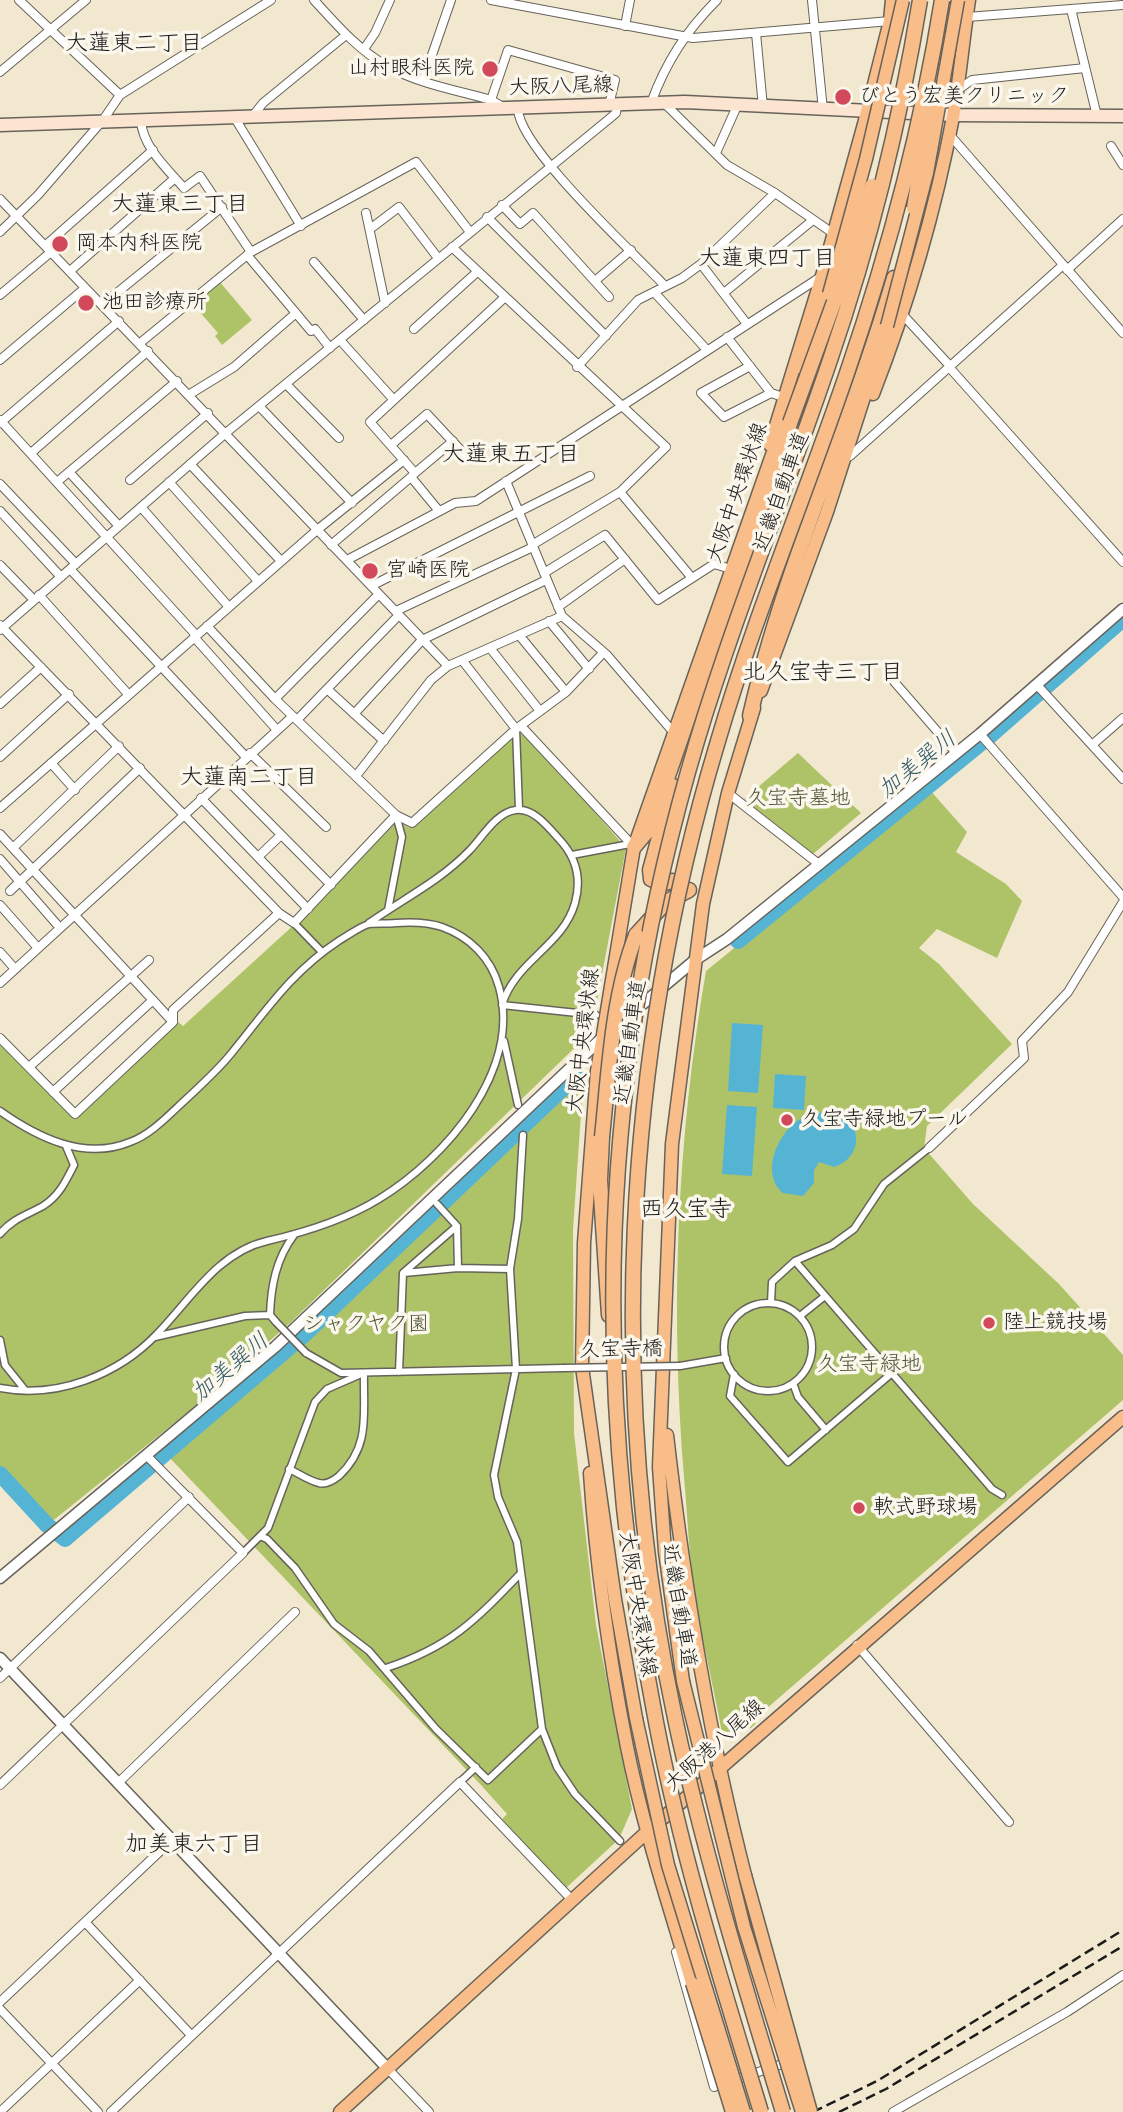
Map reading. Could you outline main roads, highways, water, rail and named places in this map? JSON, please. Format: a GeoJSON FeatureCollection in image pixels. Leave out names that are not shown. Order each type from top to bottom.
{"type":"FeatureCollection","features":[{"type":"Feature","properties":{"kind":"highway","name":"近畿自動車道"},"geometry":{"type":"LineString","coordinates":[[761,2112],[690,1869],[656,1726],[621,1495],[612,1351],[613,1219],[624,1087],[644,962],[663,873],[696,743],[718,674],[853,288],[903,91],[920,0]]}},
{"type":"Feature","properties":{"kind":"highway","name":"近畿自動車道"},"geometry":{"type":"LineString","coordinates":[[783,2112],[700,1826],[675,1719],[651,1580],[639,1481],[632,1350],[638,1153],[655,1016],[698,814],[737,678],[833,414],[874,289],[916,131],[942,0]]}},
{"type":"Feature","properties":{"kind":"highway"},"geometry":{"type":"LineString","coordinates":[[750,716],[763,658],[861,381],[914,208],[932,97],[937,27]]}},
{"type":"Feature","properties":{"kind":"highway"},"geometry":{"type":"LineString","coordinates":[[632,845],[650,828],[749,538],[838,291],[903,91]]}},
{"type":"Feature","properties":{"kind":"highway"},"geometry":{"type":"LineString","coordinates":[[672,881],[662,884],[651,879],[650,870],[699,690]]}},
{"type":"Feature","properties":{"kind":"highway"},"geometry":{"type":"LineString","coordinates":[[612,1351],[601,1212],[602,1137],[618,1011],[630,951],[636,935],[666,902],[688,890]]}},
{"type":"Feature","properties":{"kind":"main road"},"geometry":{"type":"LineString","coordinates":[[764,476],[777,395],[822,276],[867,112],[890,21],[892,0]]}},
{"type":"Feature","properties":{"kind":"main road","name":"大阪中央環状線"},"geometry":{"type":"LineString","coordinates":[[744,2112],[668,1865],[636,1718],[615,1599],[582,1367],[584,1243],[601,1040],[632,845],[829,294],[866,159],[903,0]]}},
{"type":"Feature","properties":{"kind":"main road","name":"大阪中央環状線"},"geometry":{"type":"LineString","coordinates":[[802,2112],[744,1927],[683,1681],[664,1552],[659,1468],[664,1403],[672,1144],[703,904],[728,793],[750,716],[774,662],[827,512],[887,326],[927,173],[958,0]]}},
{"type":"Feature","properties":{"kind":"main road"},"geometry":{"type":"LineString","coordinates":[[827,512],[903,315],[953,116],[969,0]]}},
{"type":"Feature","properties":{"kind":"main road","name":"大阪八尾線"},"geometry":{"type":"LineString","coordinates":[[0,125],[103,120],[243,120],[657,103],[953,116],[1123,116]]}},
{"type":"Feature","properties":{"kind":"main road"},"geometry":{"type":"LineString","coordinates":[[582,1367],[596,1563],[627,1747],[668,1901],[732,2112]]}},
{"type":"Feature","properties":{"kind":"main road"},"geometry":{"type":"LineString","coordinates":[[664,1403],[678,1529],[718,1769],[811,2112]]}},
{"type":"Feature","properties":{"kind":"main road","name":"大阪港八尾線"},"geometry":{"type":"LineString","coordinates":[[340,2112],[648,1831],[857,1646],[1123,1417]]}},
{"type":"Feature","properties":{"kind":"water"},"geometry":{"type":"Polygon","coordinates":[[[732,1023],[763,1025],[758,1093],[728,1091],[732,1023]]]}},
{"type":"Feature","properties":{"kind":"water"},"geometry":{"type":"Polygon","coordinates":[[[775,1074],[806,1076],[804,1110],[773,1108],[775,1074]]]}},
{"type":"Feature","properties":{"kind":"water"},"geometry":{"type":"Polygon","coordinates":[[[727,1105],[757,1107],[752,1176],[722,1174],[727,1105]]]}},
{"type":"Feature","properties":{"kind":"water"},"geometry":{"type":"Polygon","coordinates":[[[835,1112],[844,1117],[855,1131],[855,1148],[850,1156],[834,1167],[819,1162],[814,1170],[814,1183],[803,1196],[783,1193],[776,1185],[772,1164],[786,1132],[802,1118],[835,1112]]]}},
{"type":"Feature","properties":{"kind":"waterway","name":"加美巽川"},"geometry":{"type":"LineString","coordinates":[[738,941],[991,735],[1123,619]]}},
{"type":"Feature","properties":{"kind":"waterway","name":"加美巽川"},"geometry":{"type":"LineString","coordinates":[[0,1474],[47,1525],[65,1539],[304,1335],[577,1075]]}},
{"type":"Feature","properties":{"kind":"railway"},"geometry":{"type":"LineString","coordinates":[[813,2112],[877,2081],[1123,1930]]}},
{"type":"Feature","properties":{"kind":"railway"},"geometry":{"type":"LineString","coordinates":[[839,2112],[886,2089],[1123,1946]]}},
{"type":"Feature","properties":{"kind":"place","name":"山村眼科医院"},"geometry":{"type":"Point","coordinates":[490,69]}},
{"type":"Feature","properties":{"kind":"place","name":"びとう宏美クリニック"},"geometry":{"type":"Point","coordinates":[843,97]}},
{"type":"Feature","properties":{"kind":"place","name":"岡本内科医院"},"geometry":{"type":"Point","coordinates":[60,244]}},
{"type":"Feature","properties":{"kind":"place","name":"池田診療所"},"geometry":{"type":"Point","coordinates":[86,303]}},
{"type":"Feature","properties":{"kind":"place","name":"宮崎医院"},"geometry":{"type":"Point","coordinates":[370,571]}},
{"type":"Feature","properties":{"kind":"place","name":"久宝寺緑地プール"},"geometry":{"type":"Point","coordinates":[787,1120]}},
{"type":"Feature","properties":{"kind":"place","name":"陸上競技場"},"geometry":{"type":"Point","coordinates":[989,1323]}},
{"type":"Feature","properties":{"kind":"place","name":"軟式野球場"},"geometry":{"type":"Point","coordinates":[859,1508]}},
{"type":"Feature","properties":{"kind":"district","name":"大蓮東二丁目"},"geometry":{"type":"Point","coordinates":[134,44]}},
{"type":"Feature","properties":{"kind":"district","name":"大蓮東三丁目"},"geometry":{"type":"Point","coordinates":[180,205]}},
{"type":"Feature","properties":{"kind":"district","name":"大蓮東四丁目"},"geometry":{"type":"Point","coordinates":[767,259]}},
{"type":"Feature","properties":{"kind":"district","name":"大蓮東五丁目"},"geometry":{"type":"Point","coordinates":[511,455]}},
{"type":"Feature","properties":{"kind":"district","name":"北久宝寺三丁目"},"geometry":{"type":"Point","coordinates":[823,673]}},
{"type":"Feature","properties":{"kind":"district","name":"大蓮南二丁目"},"geometry":{"type":"Point","coordinates":[249,778]}},
{"type":"Feature","properties":{"kind":"district","name":"西久宝寺"},"geometry":{"type":"Point","coordinates":[686,1210]}},
{"type":"Feature","properties":{"kind":"district","name":"加美東六丁目"},"geometry":{"type":"Point","coordinates":[194,1845]}},
{"type":"Feature","properties":{"kind":"park label","name":"久宝寺墓地"},"geometry":{"type":"Point","coordinates":[798,799]}},
{"type":"Feature","properties":{"kind":"park label","name":"シャクヤク園"},"geometry":{"type":"Point","coordinates":[366,1325]}},
{"type":"Feature","properties":{"kind":"park label","name":"久宝寺緑地"},"geometry":{"type":"Point","coordinates":[869,1365]}}]}
